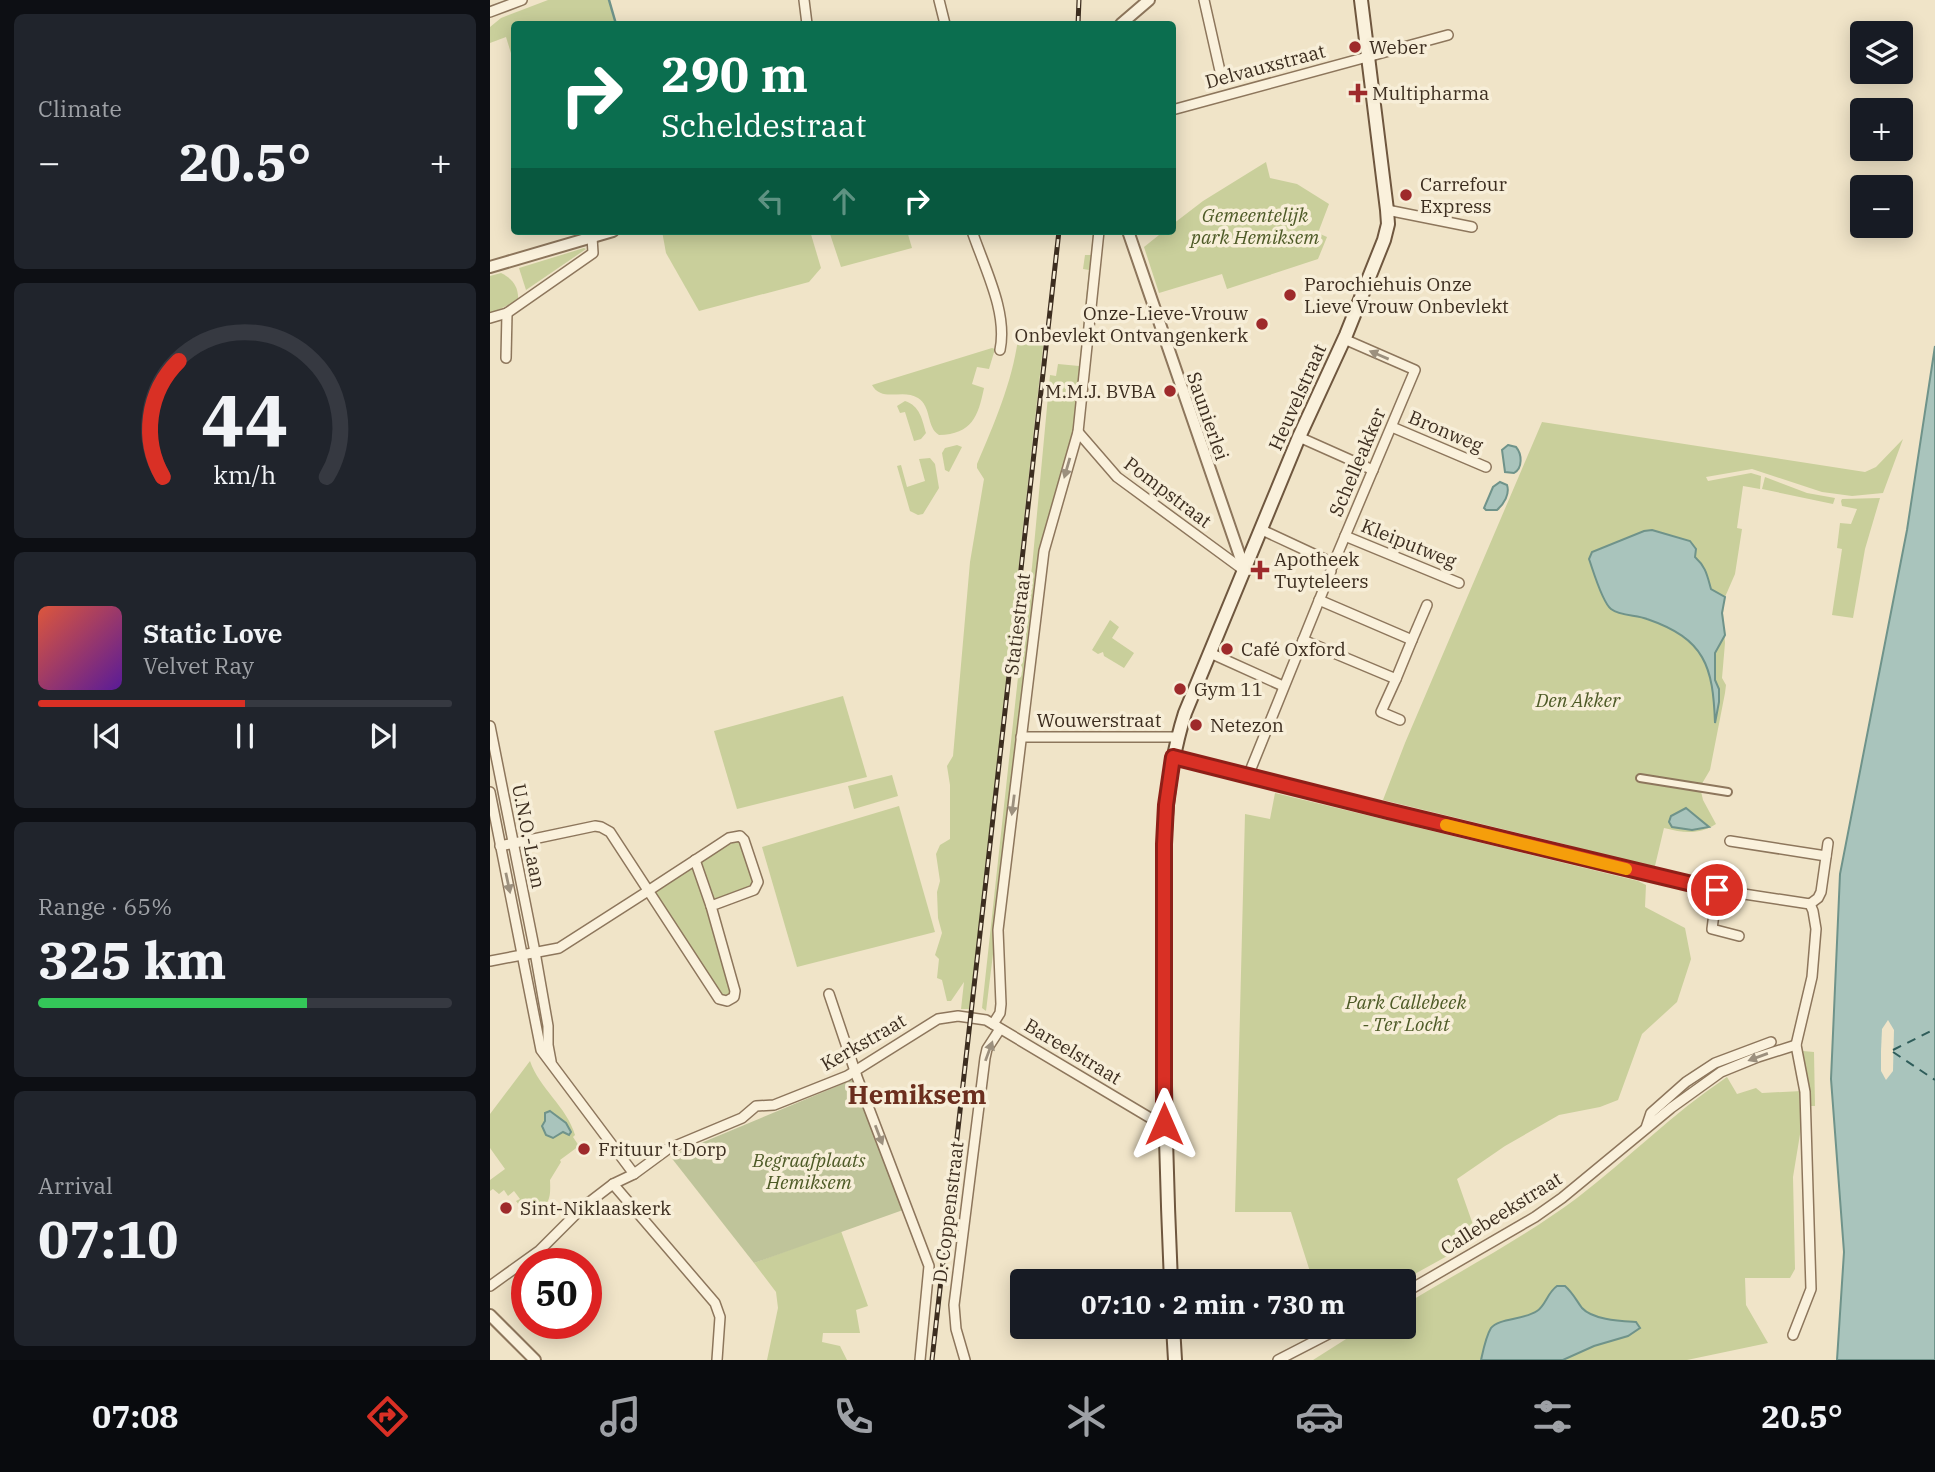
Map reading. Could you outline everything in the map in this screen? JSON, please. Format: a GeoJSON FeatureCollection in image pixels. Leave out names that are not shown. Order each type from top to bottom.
{"type":"FeatureCollection","features":[{"type":"Feature","properties":{"kind":"main road","name":"Heuvelstraat"},"geometry":{"type":"LineString","coordinates":[[1170,1269],[1164,1124],[1164,844],[1173,757],[1210,653],[1299,437],[1378,259],[1388,224],[1361,0]]}},
{"type":"Feature","properties":{"kind":"main road"},"geometry":{"type":"LineString","coordinates":[[1174,1339],[1175,1360]]}},
{"type":"Feature","properties":{"kind":"street"},"geometry":{"type":"LineString","coordinates":[[490,12],[522,0]]}},
{"type":"Feature","properties":{"kind":"street"},"geometry":{"type":"LineString","coordinates":[[804,0],[807,21]]}},
{"type":"Feature","properties":{"kind":"street"},"geometry":{"type":"LineString","coordinates":[[939,0],[944,21]]}},
{"type":"Feature","properties":{"kind":"street"},"geometry":{"type":"LineString","coordinates":[[1124,21],[1149,0]]}},
{"type":"Feature","properties":{"kind":"street"},"geometry":{"type":"LineString","coordinates":[[1204,0],[1220,71]]}},
{"type":"Feature","properties":{"kind":"street","name":"Delvauxstraat"},"geometry":{"type":"LineString","coordinates":[[1176,109],[1225,91],[1368,58],[1448,35]]}},
{"type":"Feature","properties":{"kind":"street"},"geometry":{"type":"LineString","coordinates":[[1387,210],[1472,227]]}},
{"type":"Feature","properties":{"kind":"street"},"geometry":{"type":"LineString","coordinates":[[490,267],[599,235]]}},
{"type":"Feature","properties":{"kind":"street"},"geometry":{"type":"LineString","coordinates":[[973,235],[1001,316],[1003,336],[1000,350]]}},
{"type":"Feature","properties":{"kind":"street","name":"Statiestraat"},"geometry":{"type":"LineString","coordinates":[[997,1026],[1001,1004],[998,930],[1044,551],[1078,432],[1099,235]]}},
{"type":"Feature","properties":{"kind":"street","name":"Saunierlei"},"geometry":{"type":"LineString","coordinates":[[1129,235],[1245,571]]}},
{"type":"Feature","properties":{"kind":"street"},"geometry":{"type":"LineString","coordinates":[[490,318],[507,313],[593,253],[592,237]]}},
{"type":"Feature","properties":{"kind":"street"},"geometry":{"type":"LineString","coordinates":[[506,358],[507,313]]}},
{"type":"Feature","properties":{"kind":"street","name":"Schelleakker"},"geometry":{"type":"LineString","coordinates":[[1248,776],[1318,600],[1415,370],[1344,340]]}},
{"type":"Feature","properties":{"kind":"street","name":"Bronweg"},"geometry":{"type":"LineString","coordinates":[[1392,427],[1486,467]]}},
{"type":"Feature","properties":{"kind":"street","name":"Pompstraat"},"geometry":{"type":"LineString","coordinates":[[1078,432],[1117,477],[1245,571]]}},
{"type":"Feature","properties":{"kind":"street"},"geometry":{"type":"LineString","coordinates":[[1299,437],[1373,470]]}},
{"type":"Feature","properties":{"kind":"street"},"geometry":{"type":"LineString","coordinates":[[1262,530],[1332,567]]}},
{"type":"Feature","properties":{"kind":"street","name":"Kleiputweg"},"geometry":{"type":"LineString","coordinates":[[1345,536],[1460,583]]}},
{"type":"Feature","properties":{"kind":"street"},"geometry":{"type":"LineString","coordinates":[[1318,600],[1412,640]]}},
{"type":"Feature","properties":{"kind":"street"},"geometry":{"type":"LineString","coordinates":[[1400,720],[1381,712],[1427,605]]}},
{"type":"Feature","properties":{"kind":"street"},"geometry":{"type":"LineString","coordinates":[[1303,640],[1396,679]]}},
{"type":"Feature","properties":{"kind":"street"},"geometry":{"type":"LineString","coordinates":[[1210,653],[1283,686]]}},
{"type":"Feature","properties":{"kind":"street","name":"U.N.O.-Laan"},"geometry":{"type":"LineString","coordinates":[[490,726],[535,952],[552,1065]]}},
{"type":"Feature","properties":{"kind":"street","name":"Wouwerstraat"},"geometry":{"type":"LineString","coordinates":[[1021,737],[1178,737]]}},
{"type":"Feature","properties":{"kind":"street"},"geometry":{"type":"LineString","coordinates":[[1173,757],[1717,890],[1810,904],[1821,892],[1828,843]]}},
{"type":"Feature","properties":{"kind":"street"},"geometry":{"type":"LineString","coordinates":[[1640,778],[1728,792]]}},
{"type":"Feature","properties":{"kind":"street","name":"U.N.O.-Laan"},"geometry":{"type":"LineString","coordinates":[[490,792],[539,1042],[544,1054],[634,1174]]}},
{"type":"Feature","properties":{"kind":"street"},"geometry":{"type":"LineString","coordinates":[[500,846],[601,827],[610,832],[719,999],[727,1001],[734,997],[735,991],[695,860]]}},
{"type":"Feature","properties":{"kind":"street"},"geometry":{"type":"LineString","coordinates":[[490,961],[559,948],[734,835],[740,836],[747,845],[758,886],[750,892],[711,906]]}},
{"type":"Feature","properties":{"kind":"street"},"geometry":{"type":"LineString","coordinates":[[1730,841],[1826,856]]}},
{"type":"Feature","properties":{"kind":"street"},"geometry":{"type":"LineString","coordinates":[[1717,890],[1712,929],[1738,936]]}},
{"type":"Feature","properties":{"kind":"street"},"geometry":{"type":"LineString","coordinates":[[1793,1335],[1811,1289],[1805,1092],[1796,1045],[1812,977],[1816,929],[1810,904]]}},
{"type":"Feature","properties":{"kind":"street"},"geometry":{"type":"LineString","coordinates":[[829,994],[855,1072],[929,1266],[920,1360]]}},
{"type":"Feature","properties":{"kind":"street","name":"Kerkstraat"},"geometry":{"type":"LineString","coordinates":[[490,1286],[539,1251],[583,1207],[668,1149],[742,1118],[756,1106],[774,1105],[855,1072],[938,1019],[971,1016],[997,1026]]}},
{"type":"Feature","properties":{"kind":"street","name":"Bareelstraat"},"geometry":{"type":"LineString","coordinates":[[997,1026],[1164,1124]]}},
{"type":"Feature","properties":{"kind":"street","name":"D. Coppenstraat"},"geometry":{"type":"LineString","coordinates":[[965,1360],[956,1329],[954,1305],[985,1058],[997,1026]]}},
{"type":"Feature","properties":{"kind":"street","name":"Callebeekstraat"},"geometry":{"type":"LineString","coordinates":[[1645,1130],[1651,1113],[1686,1083],[1715,1063],[1771,1042]]}},
{"type":"Feature","properties":{"kind":"street","name":"Callebeekstraat"},"geometry":{"type":"LineString","coordinates":[[1416,1286],[1535,1217],[1671,1108],[1721,1072],[1796,1045]]}},
{"type":"Feature","properties":{"kind":"street"},"geometry":{"type":"LineString","coordinates":[[613,1184],[715,1303],[720,1317],[718,1360]]}},
{"type":"Feature","properties":{"kind":"street"},"geometry":{"type":"LineString","coordinates":[[490,1315],[535,1360]]}},
{"type":"Feature","properties":{"kind":"street"},"geometry":{"type":"LineString","coordinates":[[1278,1360],[1319,1339]]}},
{"type":"Feature","properties":{"kind":"green space"},"geometry":{"type":"Polygon","coordinates":[[[548,0],[609,0],[615,21],[511,21],[511,53],[506,37],[490,43],[490,27],[501,18],[548,0]]]}},
{"type":"Feature","properties":{"kind":"green space","name":"Gemeentelijk park Hemiksem"},"geometry":{"type":"Polygon","coordinates":[[[1266,162],[1270,178],[1297,184],[1329,204],[1318,233],[1327,237],[1318,259],[1227,289],[1222,274],[1159,293],[1144,247],[1159,235],[1176,235],[1176,222],[1203,201],[1266,162]]]}},
{"type":"Feature","properties":{"kind":"green space"},"geometry":{"type":"Polygon","coordinates":[[[663,235],[811,235],[821,268],[809,282],[699,311],[666,253],[663,235]]]}},
{"type":"Feature","properties":{"kind":"green space"},"geometry":{"type":"Polygon","coordinates":[[[830,235],[908,235],[912,248],[841,267],[830,235]]]}},
{"type":"Feature","properties":{"kind":"green space"},"geometry":{"type":"Polygon","coordinates":[[[1093,235],[1096,235],[1075,429],[1043,548],[986,1011],[982,1008],[1032,567],[1050,375],[1056,376],[1058,364],[1079,366],[1089,270],[1083,269],[1085,255],[1091,255],[1093,235]]]}},
{"type":"Feature","properties":{"kind":"green space"},"geometry":{"type":"Polygon","coordinates":[[[586,249],[526,290],[519,268],[586,249]]]}},
{"type":"Feature","properties":{"kind":"green space"},"geometry":{"type":"Polygon","coordinates":[[[501,273],[514,283],[518,300],[490,314],[490,276],[501,273]]]}},
{"type":"Feature","properties":{"kind":"green space"},"geometry":{"type":"Polygon","coordinates":[[[1044,338],[970,1009],[961,1009],[964,982],[951,1001],[947,1001],[942,980],[937,978],[939,959],[935,955],[942,933],[938,918],[937,892],[940,881],[936,854],[940,845],[950,839],[950,785],[947,766],[953,756],[970,562],[984,479],[977,464],[1007,387],[1018,339],[1044,338]]]}},
{"type":"Feature","properties":{"kind":"green space"},"geometry":{"type":"Polygon","coordinates":[[[995,349],[989,369],[977,367],[972,384],[984,388],[976,415],[966,427],[950,434],[939,435],[935,431],[925,406],[918,398],[906,394],[881,393],[872,385],[995,349]]]}},
{"type":"Feature","properties":{"kind":"green space"},"geometry":{"type":"Polygon","coordinates":[[[905,401],[914,406],[922,418],[926,433],[921,439],[914,441],[905,412],[900,413],[897,406],[905,401]]]}},
{"type":"Feature","properties":{"kind":"green space","name":"Den Akker"},"geometry":{"type":"Polygon","coordinates":[[[1542,422],[1865,472],[1876,467],[1903,439],[1883,493],[1852,496],[1822,492],[1752,469],[1706,477],[1708,481],[1751,473],[1761,476],[1760,489],[1743,486],[1737,528],[1742,529],[1735,574],[1725,597],[1723,613],[1725,643],[1722,678],[1726,685],[1725,693],[1710,770],[1700,787],[1703,800],[1716,824],[1691,832],[1664,828],[1654,870],[1614,861],[1568,845],[1383,800],[1542,422]]]}},
{"type":"Feature","properties":{"kind":"green space"},"geometry":{"type":"Polygon","coordinates":[[[957,445],[962,447],[949,472],[945,470],[942,453],[945,448],[957,445]]]}},
{"type":"Feature","properties":{"kind":"green space"},"geometry":{"type":"Polygon","coordinates":[[[930,458],[935,464],[939,488],[923,514],[918,515],[910,511],[897,466],[901,465],[907,487],[925,481],[919,459],[930,458]]]}},
{"type":"Feature","properties":{"kind":"green space"},"geometry":{"type":"Polygon","coordinates":[[[1765,477],[1807,493],[1835,498],[1833,504],[1762,489],[1765,477]]]}},
{"type":"Feature","properties":{"kind":"green space"},"geometry":{"type":"Polygon","coordinates":[[[1880,498],[1865,549],[1853,618],[1832,615],[1842,549],[1837,548],[1840,523],[1851,524],[1857,509],[1842,506],[1841,501],[1880,498]]]}},
{"type":"Feature","properties":{"kind":"green space"},"geometry":{"type":"Polygon","coordinates":[[[1110,620],[1119,627],[1112,638],[1134,653],[1124,668],[1104,656],[1103,652],[1098,654],[1092,650],[1110,620]]]}},
{"type":"Feature","properties":{"kind":"green space"},"geometry":{"type":"Polygon","coordinates":[[[843,696],[867,777],[737,809],[714,731],[843,696]]]}},
{"type":"Feature","properties":{"kind":"green space"},"geometry":{"type":"Polygon","coordinates":[[[892,775],[898,796],[854,809],[848,786],[892,775]]]}},
{"type":"Feature","properties":{"kind":"green space","name":"Park Callebeek - Ter Locht"},"geometry":{"type":"Polygon","coordinates":[[[1275,793],[1638,881],[1646,885],[1645,907],[1685,928],[1691,959],[1677,1002],[1642,1034],[1618,1100],[1600,1107],[1559,1115],[1505,1146],[1457,1179],[1478,1239],[1416,1273],[1416,1269],[1309,1269],[1291,1212],[1235,1212],[1245,814],[1270,819],[1275,793]]]}},
{"type":"Feature","properties":{"kind":"green space"},"geometry":{"type":"Polygon","coordinates":[[[899,806],[935,932],[797,967],[762,847],[899,806]]]}},
{"type":"Feature","properties":{"kind":"green space"},"geometry":{"type":"Polygon","coordinates":[[[740,836],[758,886],[711,906],[735,991],[723,1000],[648,891],[740,836]]]}},
{"type":"Feature","properties":{"kind":"green space"},"geometry":{"type":"Polygon","coordinates":[[[1803,1051],[1814,1052],[1815,1106],[1811,1106],[1803,1051]]]}},
{"type":"Feature","properties":{"kind":"green space"},"geometry":{"type":"Polygon","coordinates":[[[530,1061],[540,1080],[566,1115],[579,1146],[560,1160],[550,1180],[547,1202],[527,1215],[516,1201],[520,1199],[514,1191],[508,1196],[504,1190],[499,1194],[493,1189],[490,1191],[490,1180],[505,1169],[490,1148],[490,1114],[530,1061]]]}},
{"type":"Feature","properties":{"kind":"green space"},"geometry":{"type":"Polygon","coordinates":[[[1727,1077],[1737,1094],[1756,1088],[1762,1093],[1802,1091],[1803,1116],[1793,1177],[1795,1269],[1790,1278],[1745,1278],[1746,1305],[1768,1343],[1687,1360],[1313,1360],[1346,1339],[1416,1339],[1416,1298],[1556,1213],[1727,1077]]]}},
{"type":"Feature","properties":{"kind":"green space","name":"Begraafplaats Hemiksem"},"geometry":{"type":"Polygon","coordinates":[[[852,1080],[903,1210],[754,1263],[670,1156],[852,1080]]]}},
{"type":"Feature","properties":{"kind":"green space"},"geometry":{"type":"Polygon","coordinates":[[[841,1231],[868,1306],[856,1310],[860,1333],[823,1333],[822,1342],[840,1346],[847,1360],[767,1360],[778,1308],[776,1292],[754,1263],[841,1231]]]}},
{"type":"Feature","properties":{"kind":"water"},"geometry":{"type":"Polygon","coordinates":[[[1935,346],[1935,1360],[1837,1360],[1844,1252],[1831,1079],[1840,874],[1907,530],[1935,346]]]}},
{"type":"Feature","properties":{"kind":"water"},"geometry":{"type":"Polygon","coordinates":[[[1508,445],[1516,447],[1520,457],[1519,468],[1514,473],[1505,472],[1502,450],[1508,445]]]}},
{"type":"Feature","properties":{"kind":"water"},"geometry":{"type":"Polygon","coordinates":[[[1500,482],[1507,485],[1506,499],[1497,510],[1486,510],[1484,508],[1493,487],[1500,482]]]}},
{"type":"Feature","properties":{"kind":"water"},"geometry":{"type":"Polygon","coordinates":[[[1652,530],[1690,541],[1696,549],[1695,557],[1704,568],[1711,589],[1725,597],[1722,613],[1725,635],[1715,653],[1715,680],[1719,689],[1719,702],[1715,723],[1712,686],[1702,657],[1682,636],[1666,627],[1611,609],[1601,593],[1589,559],[1592,552],[1652,530]]]}},
{"type":"Feature","properties":{"kind":"water"},"geometry":{"type":"Polygon","coordinates":[[[1686,808],[1709,827],[1692,830],[1672,827],[1669,822],[1671,816],[1686,808]]]}},
{"type":"Feature","properties":{"kind":"water"},"geometry":{"type":"Polygon","coordinates":[[[550,1111],[566,1123],[571,1132],[569,1135],[563,1132],[553,1138],[546,1135],[542,1126],[545,1113],[550,1111]]]}},
{"type":"Feature","properties":{"kind":"water"},"geometry":{"type":"Polygon","coordinates":[[[1557,1286],[1565,1286],[1587,1312],[1608,1319],[1636,1322],[1640,1328],[1628,1336],[1594,1346],[1563,1360],[1481,1360],[1491,1328],[1500,1322],[1537,1311],[1557,1286]]]}},
{"type":"Feature","properties":{"kind":"pier"},"geometry":{"type":"Polygon","coordinates":[[[1888,1020],[1894,1030],[1893,1071],[1886,1080],[1881,1071],[1881,1051],[1882,1029],[1888,1020]]]}},
{"type":"Feature","properties":{"kind":"waterway"},"geometry":{"type":"LineString","coordinates":[[609,0],[615,21]]}},
{"type":"Feature","properties":{"kind":"ferry route"},"geometry":{"type":"LineString","coordinates":[[1893,1050],[1935,1029]]}},
{"type":"Feature","properties":{"kind":"ferry route"},"geometry":{"type":"LineString","coordinates":[[1893,1052],[1935,1080]]}},
{"type":"Feature","properties":{"kind":"tunnel"},"geometry":{"type":"LineString","coordinates":[[1220,71],[1223,86]]}},
{"type":"Feature","properties":{"kind":"railway"},"geometry":{"type":"LineString","coordinates":[[1078,21],[1079,0]]}},
{"type":"Feature","properties":{"kind":"railway"},"geometry":{"type":"LineString","coordinates":[[932,1360],[1059,235]]}},
{"type":"Feature","properties":{"kind":"slow traffic"},"geometry":{"type":"LineString","coordinates":[[1446,825],[1626,869]]}},
{"type":"Feature","properties":{"kind":"place","name":"Weber"},"geometry":{"type":"Point","coordinates":[1355,47]}},
{"type":"Feature","properties":{"kind":"place","name":"Multipharma"},"geometry":{"type":"Point","coordinates":[1358,93]}},
{"type":"Feature","properties":{"kind":"place","name":"Carrefour Express"},"geometry":{"type":"Point","coordinates":[1406,195]}},
{"type":"Feature","properties":{"kind":"place","name":"Parochiehuis Onze Lieve Vrouw Onbevlekt"},"geometry":{"type":"Point","coordinates":[1290,295]}},
{"type":"Feature","properties":{"kind":"place","name":"Onze-Lieve-Vrouw Onbevlekt Ontvangenkerk"},"geometry":{"type":"Point","coordinates":[1262,324]}},
{"type":"Feature","properties":{"kind":"place","name":"M.M.J. BVBA"},"geometry":{"type":"Point","coordinates":[1170,391]}},
{"type":"Feature","properties":{"kind":"place","name":"Apotheek Tuyteleers"},"geometry":{"type":"Point","coordinates":[1260,570]}},
{"type":"Feature","properties":{"kind":"place","name":"Café Oxford"},"geometry":{"type":"Point","coordinates":[1227,649]}},
{"type":"Feature","properties":{"kind":"place","name":"Gym 11"},"geometry":{"type":"Point","coordinates":[1180,689]}},
{"type":"Feature","properties":{"kind":"place","name":"Netezon"},"geometry":{"type":"Point","coordinates":[1196,725]}},
{"type":"Feature","properties":{"kind":"place","name":"Frituur 't Dorp"},"geometry":{"type":"Point","coordinates":[584,1149]}},
{"type":"Feature","properties":{"kind":"place","name":"Sint-Niklaaskerk"},"geometry":{"type":"Point","coordinates":[506,1208]}},
{"type":"Feature","properties":{"kind":"district","name":"Hemiksem"},"geometry":{"type":"Point","coordinates":[917,1095]}},
{"type":"Feature","properties":{"kind":"route"},"geometry":{"type":"LineString","coordinates":[[1164,1124],[1164,844],[1173,757],[1717,890]]}}]}
